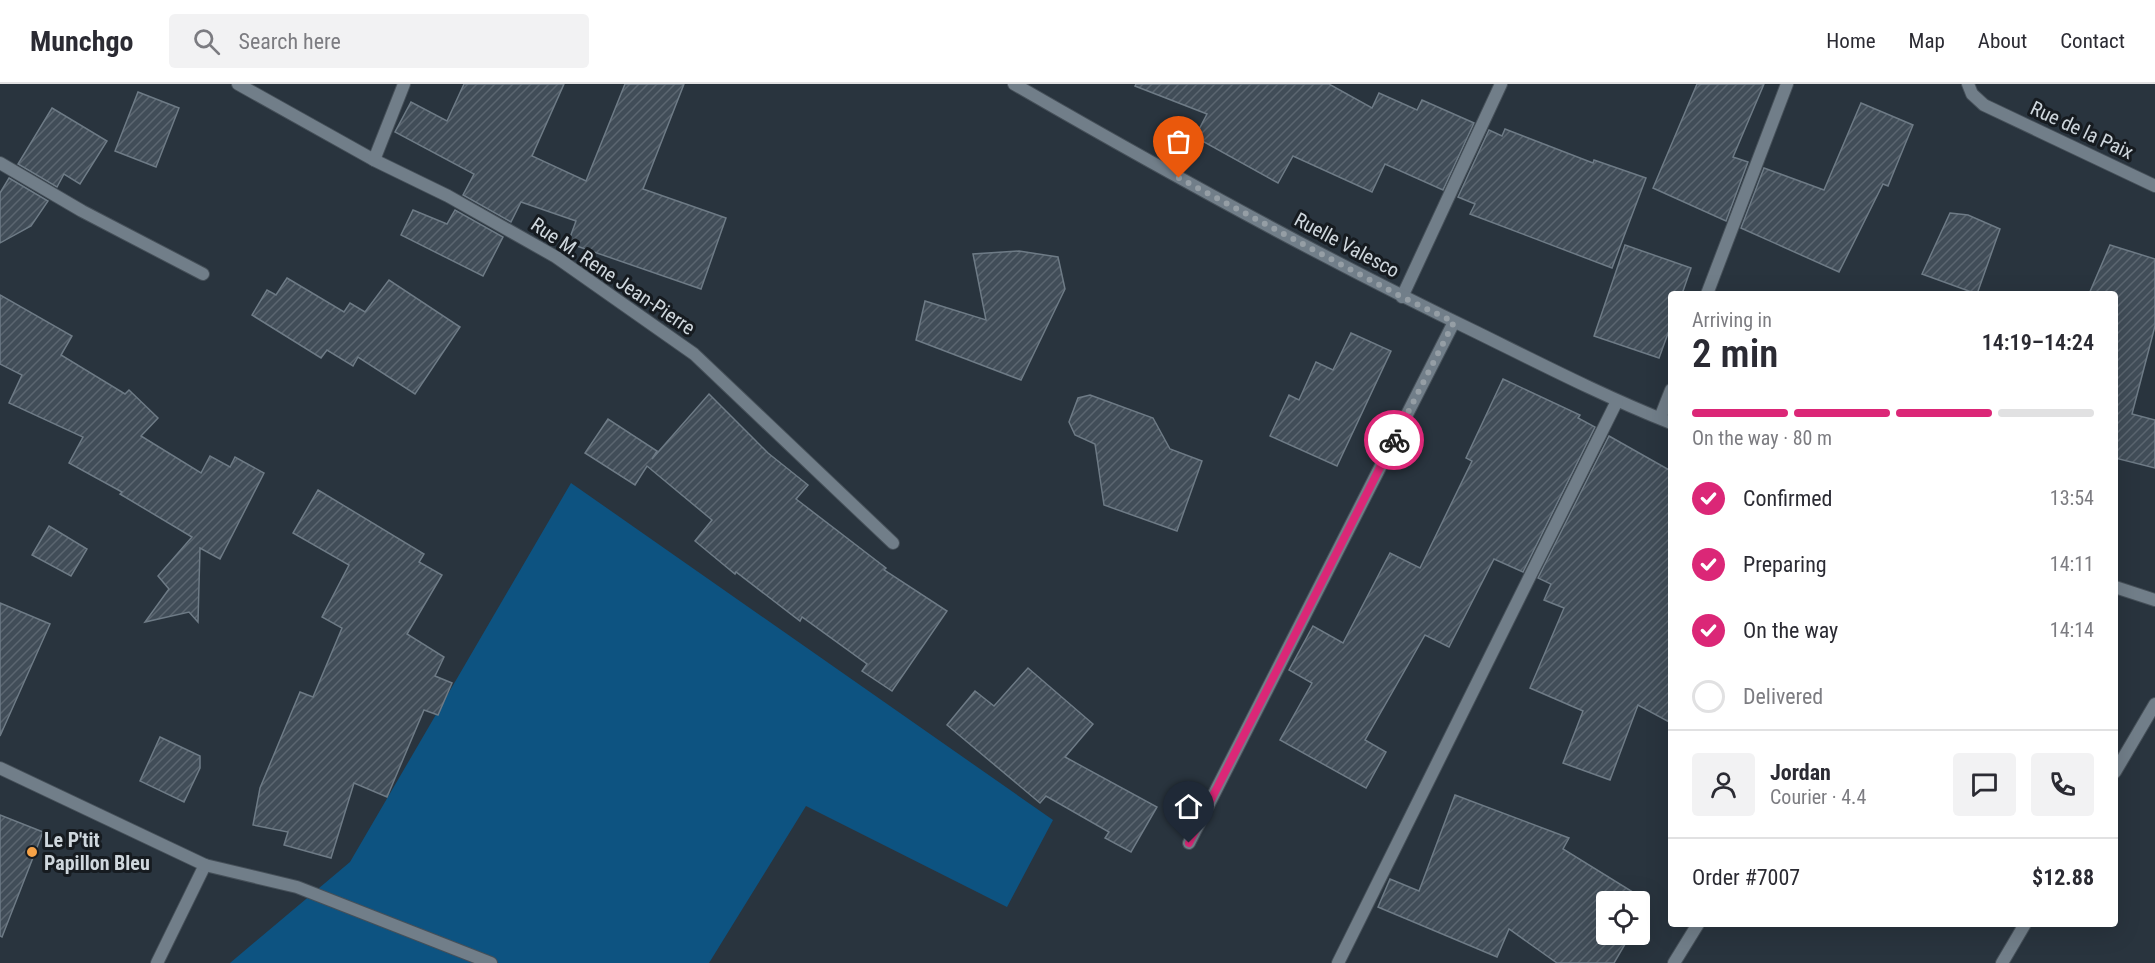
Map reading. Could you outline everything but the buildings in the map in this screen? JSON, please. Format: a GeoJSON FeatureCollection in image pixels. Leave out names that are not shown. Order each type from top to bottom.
{"type":"FeatureCollection","features":[{"type":"Feature","properties":{"kind":"street","name":"Rue M. Rene Jean-Pierre"},"geometry":{"type":"LineString","coordinates":[[238,84],[374,160],[448,196],[556,257],[694,354],[893,543]]}},
{"type":"Feature","properties":{"kind":"street"},"geometry":{"type":"LineString","coordinates":[[374,160],[404,84]]}},
{"type":"Feature","properties":{"kind":"street","name":"Ruelle Valesco"},"geometry":{"type":"LineString","coordinates":[[1014,84],[1158,168],[1402,297],[1617,401],[1666,421]]}},
{"type":"Feature","properties":{"kind":"street"},"geometry":{"type":"LineString","coordinates":[[1402,297],[1501,84]]}},
{"type":"Feature","properties":{"kind":"street"},"geometry":{"type":"LineString","coordinates":[[1708,291],[1787,84]]}},
{"type":"Feature","properties":{"kind":"street","name":"Rue de la Paix"},"geometry":{"type":"LineString","coordinates":[[1968,84],[1972,94],[1984,105],[2155,186]]}},
{"type":"Feature","properties":{"kind":"street"},"geometry":{"type":"LineString","coordinates":[[0,163],[82,211],[203,274]]}},
{"type":"Feature","properties":{"kind":"street"},"geometry":{"type":"LineString","coordinates":[[1189,843],[1454,322]]}},
{"type":"Feature","properties":{"kind":"street"},"geometry":{"type":"LineString","coordinates":[[1338,963],[1617,401]]}},
{"type":"Feature","properties":{"kind":"street"},"geometry":{"type":"LineString","coordinates":[[2118,588],[2155,600]]}},
{"type":"Feature","properties":{"kind":"street"},"geometry":{"type":"LineString","coordinates":[[2118,767],[2155,704]]}},
{"type":"Feature","properties":{"kind":"street"},"geometry":{"type":"LineString","coordinates":[[0,768],[205,865],[297,887],[491,963]]}},
{"type":"Feature","properties":{"kind":"street"},"geometry":{"type":"LineString","coordinates":[[157,963],[205,865]]}},
{"type":"Feature","properties":{"kind":"street"},"geometry":{"type":"LineString","coordinates":[[1674,963],[1696,927]]}},
{"type":"Feature","properties":{"kind":"street"},"geometry":{"type":"LineString","coordinates":[[2002,963],[2023,927]]}},
{"type":"Feature","properties":{"kind":"shaded area"},"geometry":{"type":"Polygon","coordinates":[[[571,483],[1053,820],[1007,907],[806,806],[709,963],[230,963],[350,862],[571,483]]]}},
{"type":"Feature","properties":{"kind":"way so far"},"geometry":{"type":"LineString","coordinates":[[1179,178],[1402,297],[1454,322],[1394,440]]}},
{"type":"Feature","properties":{"kind":"place","name":"Le P'tit Papillon Bleu"},"geometry":{"type":"Point","coordinates":[32,852]}},
{"type":"Feature","properties":{"kind":"route"},"geometry":{"type":"LineString","coordinates":[[1189,843],[1394,440]]}}]}
